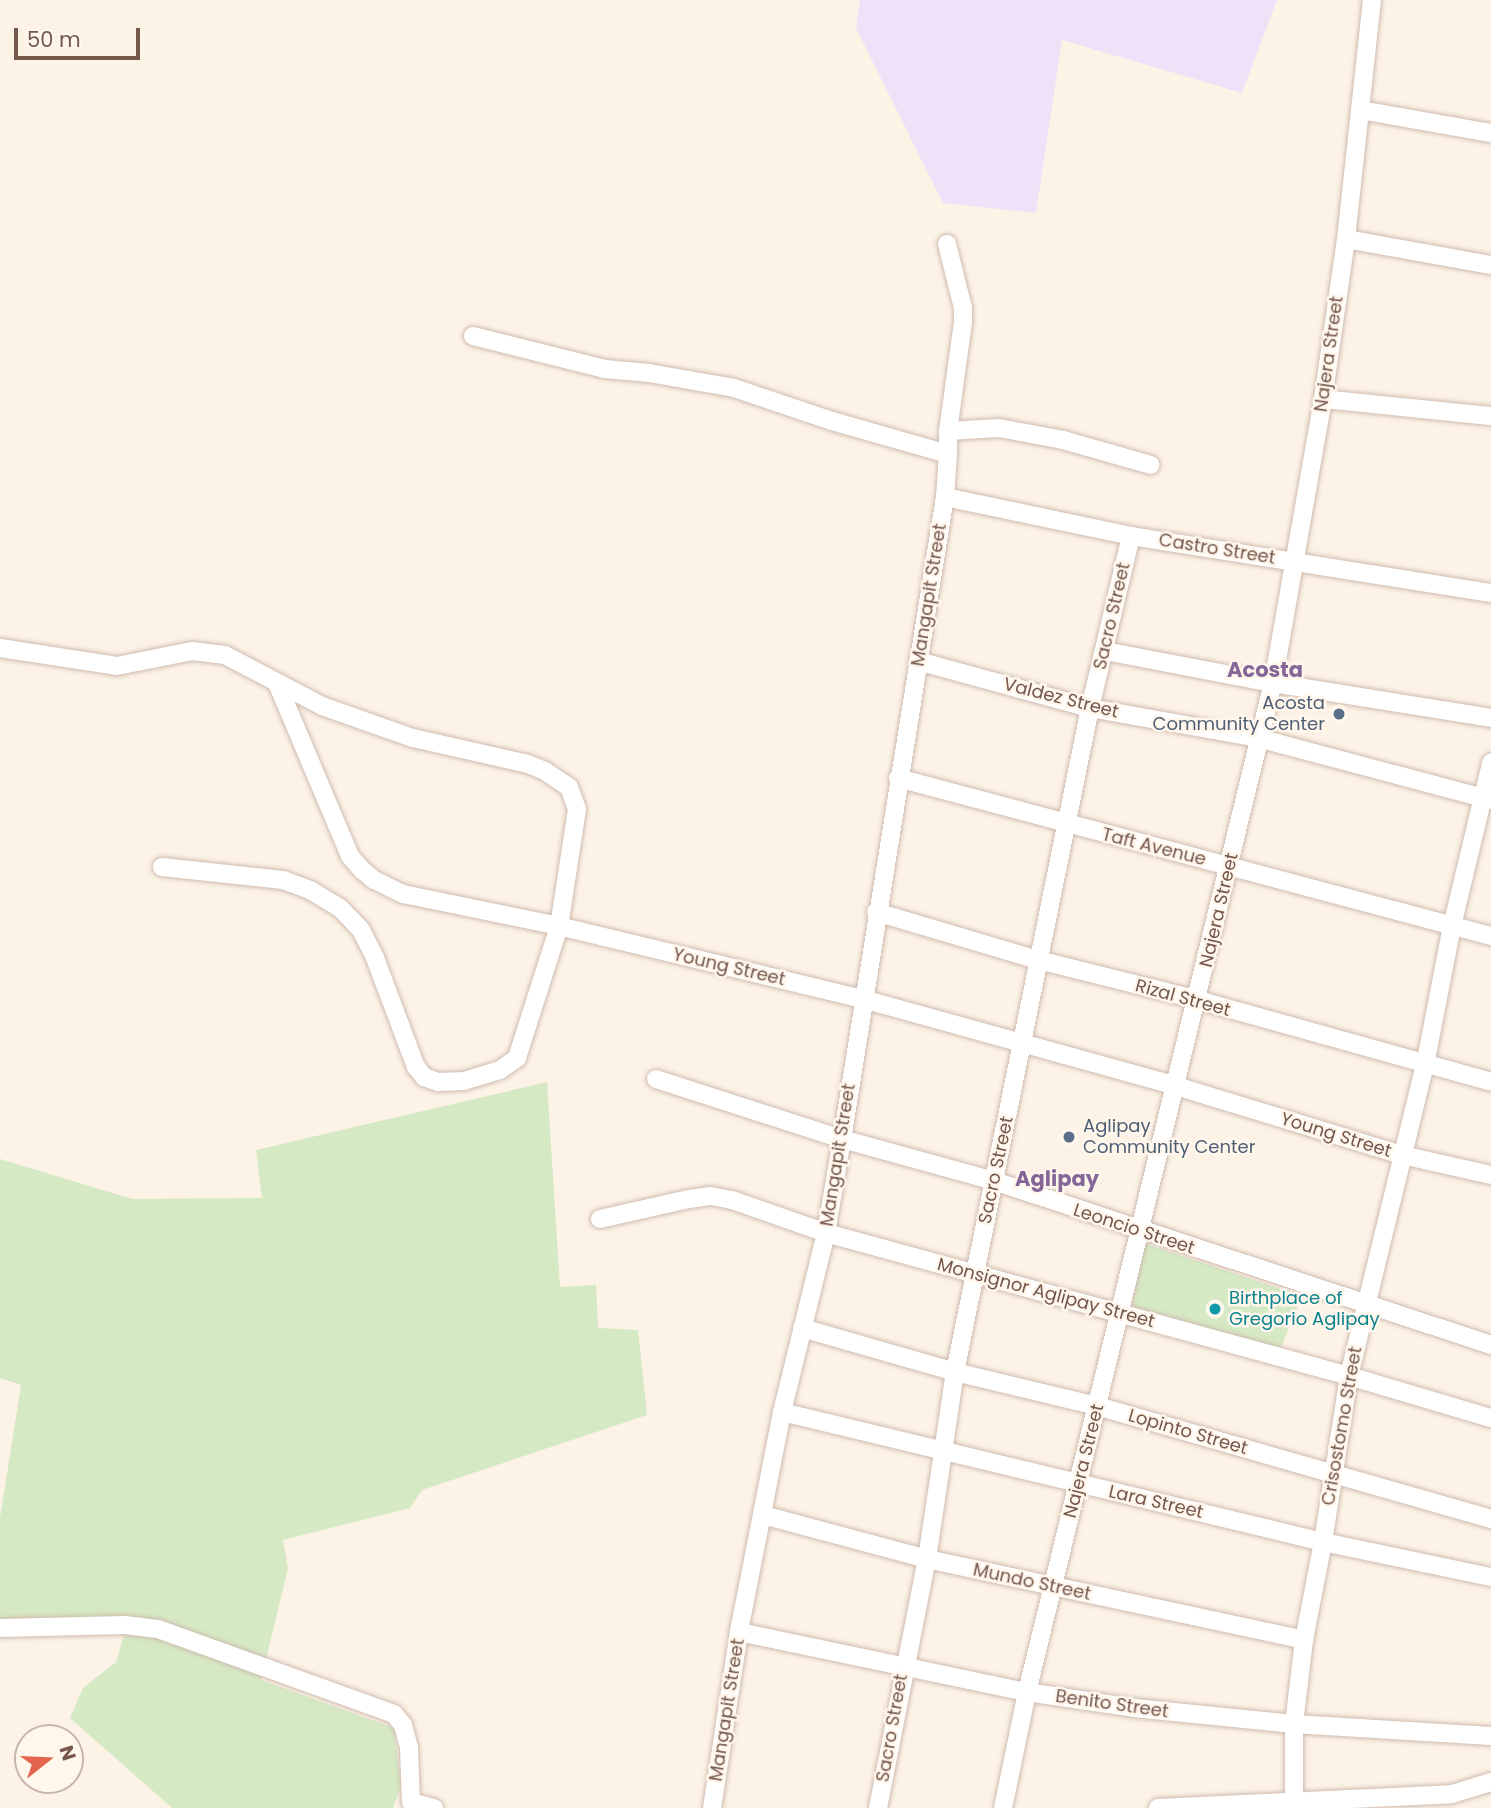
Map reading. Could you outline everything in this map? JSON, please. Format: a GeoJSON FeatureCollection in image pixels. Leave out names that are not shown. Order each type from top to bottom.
{"type":"FeatureCollection","features":[{"type":"Feature","properties":{"kind":"street","name":"Najera Street"},"geometry":{"type":"LineString","coordinates":[[1003,1808],[1027,1692],[1118,1313],[1198,1000],[1273,683],[1323,399],[1346,239],[1372,0]]}},
{"type":"Feature","properties":{"kind":"street"},"geometry":{"type":"LineString","coordinates":[[1360,110],[1491,133]]}},
{"type":"Feature","properties":{"kind":"street"},"geometry":{"type":"LineString","coordinates":[[1346,239],[1491,265]]}},
{"type":"Feature","properties":{"kind":"street","name":"Mangapit Street"},"geometry":{"type":"LineString","coordinates":[[712,1808],[739,1632],[782,1412],[825,1233],[842,1139],[876,912],[945,497],[948,431],[963,308],[947,244]]}},
{"type":"Feature","properties":{"kind":"street"},"geometry":{"type":"LineString","coordinates":[[473,336],[605,369],[649,373],[733,388],[832,421],[948,454]]}},
{"type":"Feature","properties":{"kind":"street"},"geometry":{"type":"LineString","coordinates":[[1323,399],[1491,416]]}},
{"type":"Feature","properties":{"kind":"street"},"geometry":{"type":"LineString","coordinates":[[948,431],[999,428],[1063,440],[1151,465]]}},
{"type":"Feature","properties":{"kind":"street","name":"Castro Street"},"geometry":{"type":"LineString","coordinates":[[945,497],[1131,536],[1491,593]]}},
{"type":"Feature","properties":{"kind":"street","name":"Sacro Street"},"geometry":{"type":"LineString","coordinates":[[878,1808],[904,1665],[927,1559],[941,1451],[955,1372],[1090,708],[1131,536]]}},
{"type":"Feature","properties":{"kind":"street"},"geometry":{"type":"LineString","coordinates":[[0,648],[117,666],[192,651],[225,655],[322,706],[413,738],[528,764],[563,780],[575,795],[577,809],[559,926],[517,1058],[500,1070],[464,1081],[438,1082],[424,1077],[416,1067],[375,958],[361,930],[340,908],[310,890],[283,880],[163,867]]}},
{"type":"Feature","properties":{"kind":"street"},"geometry":{"type":"LineString","coordinates":[[1105,651],[1273,683],[1491,718]]}},
{"type":"Feature","properties":{"kind":"street","name":"Valdez Street"},"geometry":{"type":"LineString","coordinates":[[918,661],[1090,708],[1258,738],[1487,799]]}},
{"type":"Feature","properties":{"kind":"street","name":"Young Street"},"geometry":{"type":"LineString","coordinates":[[277,683],[350,856],[368,875],[403,894],[559,926],[863,999],[1022,1046],[1176,1086],[1402,1155],[1491,1175]]}},
{"type":"Feature","properties":{"kind":"street","name":"Crisostomo Street"},"geometry":{"type":"LineString","coordinates":[[1294,1806],[1294,1724],[1304,1640],[1323,1542],[1349,1376],[1425,1065],[1452,926],[1487,799],[1491,763]]}},
{"type":"Feature","properties":{"kind":"street","name":"Taft Avenue"},"geometry":{"type":"LineString","coordinates":[[898,778],[1068,826],[1491,936]]}},
{"type":"Feature","properties":{"kind":"street","name":"Rizal Street"},"geometry":{"type":"LineString","coordinates":[[876,912],[1038,960],[1198,1000],[1491,1082]]}},
{"type":"Feature","properties":{"kind":"street","name":"Leoncio Street"},"geometry":{"type":"LineString","coordinates":[[656,1079],[842,1139],[994,1181],[1140,1232],[1491,1345]]}},
{"type":"Feature","properties":{"kind":"street","name":"Monsignor Aglipay Street"},"geometry":{"type":"LineString","coordinates":[[600,1219],[711,1196],[732,1200],[825,1233],[1349,1376],[1491,1418]]}},
{"type":"Feature","properties":{"kind":"street","name":"Lopinto Street"},"geometry":{"type":"LineString","coordinates":[[802,1328],[955,1372],[1097,1406],[1491,1519]]}},
{"type":"Feature","properties":{"kind":"street","name":"Lara Street"},"geometry":{"type":"LineString","coordinates":[[782,1412],[1323,1542],[1491,1577]]}},
{"type":"Feature","properties":{"kind":"street","name":"Mundo Street"},"geometry":{"type":"LineString","coordinates":[[763,1515],[927,1559],[1304,1640]]}},
{"type":"Feature","properties":{"kind":"street"},"geometry":{"type":"LineString","coordinates":[[0,1628],[125,1625],[158,1629],[394,1714],[403,1725],[410,1748],[411,1802],[434,1808]]}},
{"type":"Feature","properties":{"kind":"street","name":"Benito Street"},"geometry":{"type":"LineString","coordinates":[[739,1632],[1027,1692],[1134,1708],[1294,1724],[1491,1736]]}},
{"type":"Feature","properties":{"kind":"street"},"geometry":{"type":"LineString","coordinates":[[1158,1808],[1294,1806],[1451,1794],[1491,1782]]}},
{"type":"Feature","properties":{"kind":"shaded area"},"geometry":{"type":"Polygon","coordinates":[[[860,0],[1277,0],[1242,93],[1062,40],[1036,213],[943,203],[856,28],[860,0]]]}},
{"type":"Feature","properties":{"kind":"green space"},"geometry":{"type":"Polygon","coordinates":[[[547,1082],[560,1287],[596,1285],[598,1328],[638,1330],[647,1415],[422,1490],[410,1508],[283,1540],[288,1568],[261,1680],[394,1728],[401,1786],[393,1808],[172,1808],[84,1730],[84,1724],[77,1724],[70,1718],[83,1688],[116,1662],[128,1621],[0,1624],[0,1518],[21,1385],[0,1378],[0,1159],[132,1199],[262,1198],[256,1150],[547,1082]]]}},
{"type":"Feature","properties":{"kind":"green space"},"geometry":{"type":"Polygon","coordinates":[[[1144,1243],[1302,1296],[1280,1350],[1132,1306],[1144,1243]]]}},
{"type":"Feature","properties":{"kind":"place","name":"Acosta Community Center"},"geometry":{"type":"Point","coordinates":[1339,714]}},
{"type":"Feature","properties":{"kind":"place","name":"Aglipay Community Center"},"geometry":{"type":"Point","coordinates":[1069,1137]}},
{"type":"Feature","properties":{"kind":"place","name":"Birthplace of Gregorio Aglipay"},"geometry":{"type":"Point","coordinates":[1215,1309]}},
{"type":"Feature","properties":{"kind":"district","name":"Acosta"},"geometry":{"type":"Point","coordinates":[1265,670]}},
{"type":"Feature","properties":{"kind":"district","name":"Aglipay"},"geometry":{"type":"Point","coordinates":[1057,1179]}}]}
